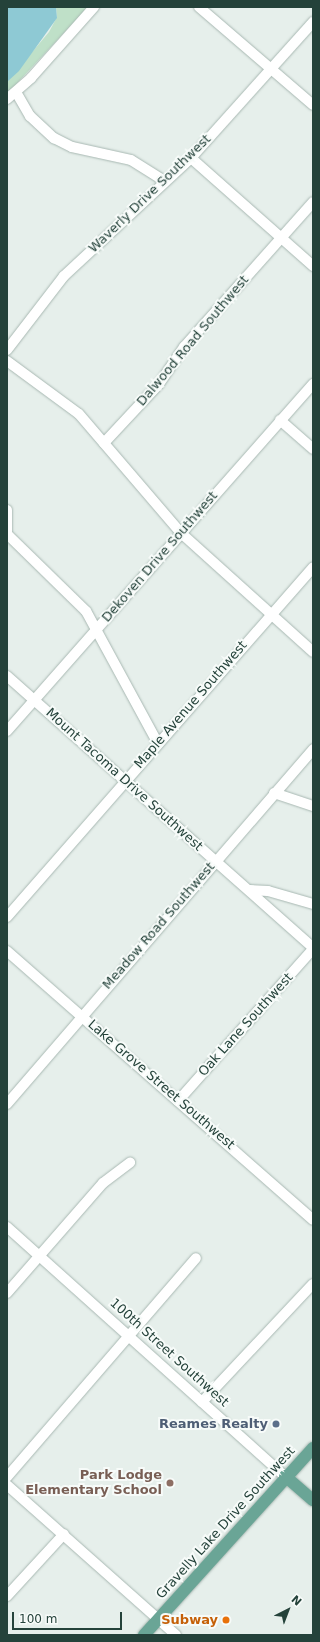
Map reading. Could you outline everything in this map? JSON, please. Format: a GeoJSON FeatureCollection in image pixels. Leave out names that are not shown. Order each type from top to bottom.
{"type":"FeatureCollection","features":[{"type":"Feature","properties":{"kind":"main road","name":"Gravelly Lake Drive Southwest"},"geometry":{"type":"LineString","coordinates":[[144,1635],[285,1476],[313,1448]]}},
{"type":"Feature","properties":{"kind":"main road","name":"100th Street Southwest"},"geometry":{"type":"LineString","coordinates":[[285,1476],[313,1500]]}},
{"type":"Feature","properties":{"kind":"street"},"geometry":{"type":"LineString","coordinates":[[7,99],[16,92],[94,7]]}},
{"type":"Feature","properties":{"kind":"street"},"geometry":{"type":"LineString","coordinates":[[200,7],[313,105]]}},
{"type":"Feature","properties":{"kind":"street","name":"Waverly Drive Southwest"},"geometry":{"type":"LineString","coordinates":[[7,350],[64,276],[164,181],[191,158],[313,22]]}},
{"type":"Feature","properties":{"kind":"street"},"geometry":{"type":"LineString","coordinates":[[16,92],[33,120],[63,143],[131,160],[164,181]]}},
{"type":"Feature","properties":{"kind":"street"},"geometry":{"type":"LineString","coordinates":[[191,158],[313,266]]}},
{"type":"Feature","properties":{"kind":"street","name":"Dalwood Road Southwest"},"geometry":{"type":"LineString","coordinates":[[104,443],[159,384],[184,347],[313,202]]}},
{"type":"Feature","properties":{"kind":"street"},"geometry":{"type":"LineString","coordinates":[[7,361],[66,403],[104,443],[181,533],[313,652]]}},
{"type":"Feature","properties":{"kind":"street","name":"Dekoven Drive Southwest"},"geometry":{"type":"LineString","coordinates":[[7,731],[313,384]]}},
{"type":"Feature","properties":{"kind":"street"},"geometry":{"type":"LineString","coordinates":[[280,420],[313,450]]}},
{"type":"Feature","properties":{"kind":"street"},"geometry":{"type":"LineString","coordinates":[[7,510],[7,535],[34,564],[73,597],[98,628],[157,742]]}},
{"type":"Feature","properties":{"kind":"street","name":"Maple Avenue Southwest"},"geometry":{"type":"LineString","coordinates":[[7,917],[157,742],[313,567]]}},
{"type":"Feature","properties":{"kind":"street","name":"Mount Tacoma Drive Southwest"},"geometry":{"type":"LineString","coordinates":[[7,676],[125,779],[215,861],[250,890],[313,948]]}},
{"type":"Feature","properties":{"kind":"street","name":"Meadow Road Southwest"},"geometry":{"type":"LineString","coordinates":[[7,1104],[82,1015],[313,749]]}},
{"type":"Feature","properties":{"kind":"street"},"geometry":{"type":"LineString","coordinates":[[274,793],[313,806]]}},
{"type":"Feature","properties":{"kind":"street"},"geometry":{"type":"LineString","coordinates":[[250,890],[268,891],[313,904]]}},
{"type":"Feature","properties":{"kind":"street","name":"Oak Lane Southwest"},"geometry":{"type":"LineString","coordinates":[[178,1101],[313,948]]}},
{"type":"Feature","properties":{"kind":"street","name":"Lake Grove Street Southwest"},"geometry":{"type":"LineString","coordinates":[[7,951],[82,1015],[313,1220]]}},
{"type":"Feature","properties":{"kind":"street"},"geometry":{"type":"LineString","coordinates":[[7,1293],[108,1178],[130,1163]]}},
{"type":"Feature","properties":{"kind":"street","name":"100th Street Southwest"},"geometry":{"type":"LineString","coordinates":[[7,1227],[285,1476]]}},
{"type":"Feature","properties":{"kind":"street"},"geometry":{"type":"LineString","coordinates":[[7,1477],[196,1258]]}},
{"type":"Feature","properties":{"kind":"street"},"geometry":{"type":"LineString","coordinates":[[202,1402],[313,1284]]}},
{"type":"Feature","properties":{"kind":"street"},"geometry":{"type":"LineString","coordinates":[[7,1485],[159,1617],[176,1635]]}},
{"type":"Feature","properties":{"kind":"street"},"geometry":{"type":"LineString","coordinates":[[7,1596],[64,1534]]}},
{"type":"Feature","properties":{"kind":"green space"},"geometry":{"type":"Polygon","coordinates":[[[56,7],[88,7],[7,94],[7,82],[49,32],[57,17],[56,7]]]}},
{"type":"Feature","properties":{"kind":"water"},"geometry":{"type":"Polygon","coordinates":[[[7,7],[56,7],[57,18],[19,71],[7,82],[7,7]]]}},
{"type":"Feature","properties":{"kind":"place","name":"Reames Realty"},"geometry":{"type":"Point","coordinates":[276,1424]}},
{"type":"Feature","properties":{"kind":"place","name":"Park Lodge Elementary School"},"geometry":{"type":"Point","coordinates":[170,1483]}},
{"type":"Feature","properties":{"kind":"place","name":"Subway"},"geometry":{"type":"Point","coordinates":[226,1620]}}]}
